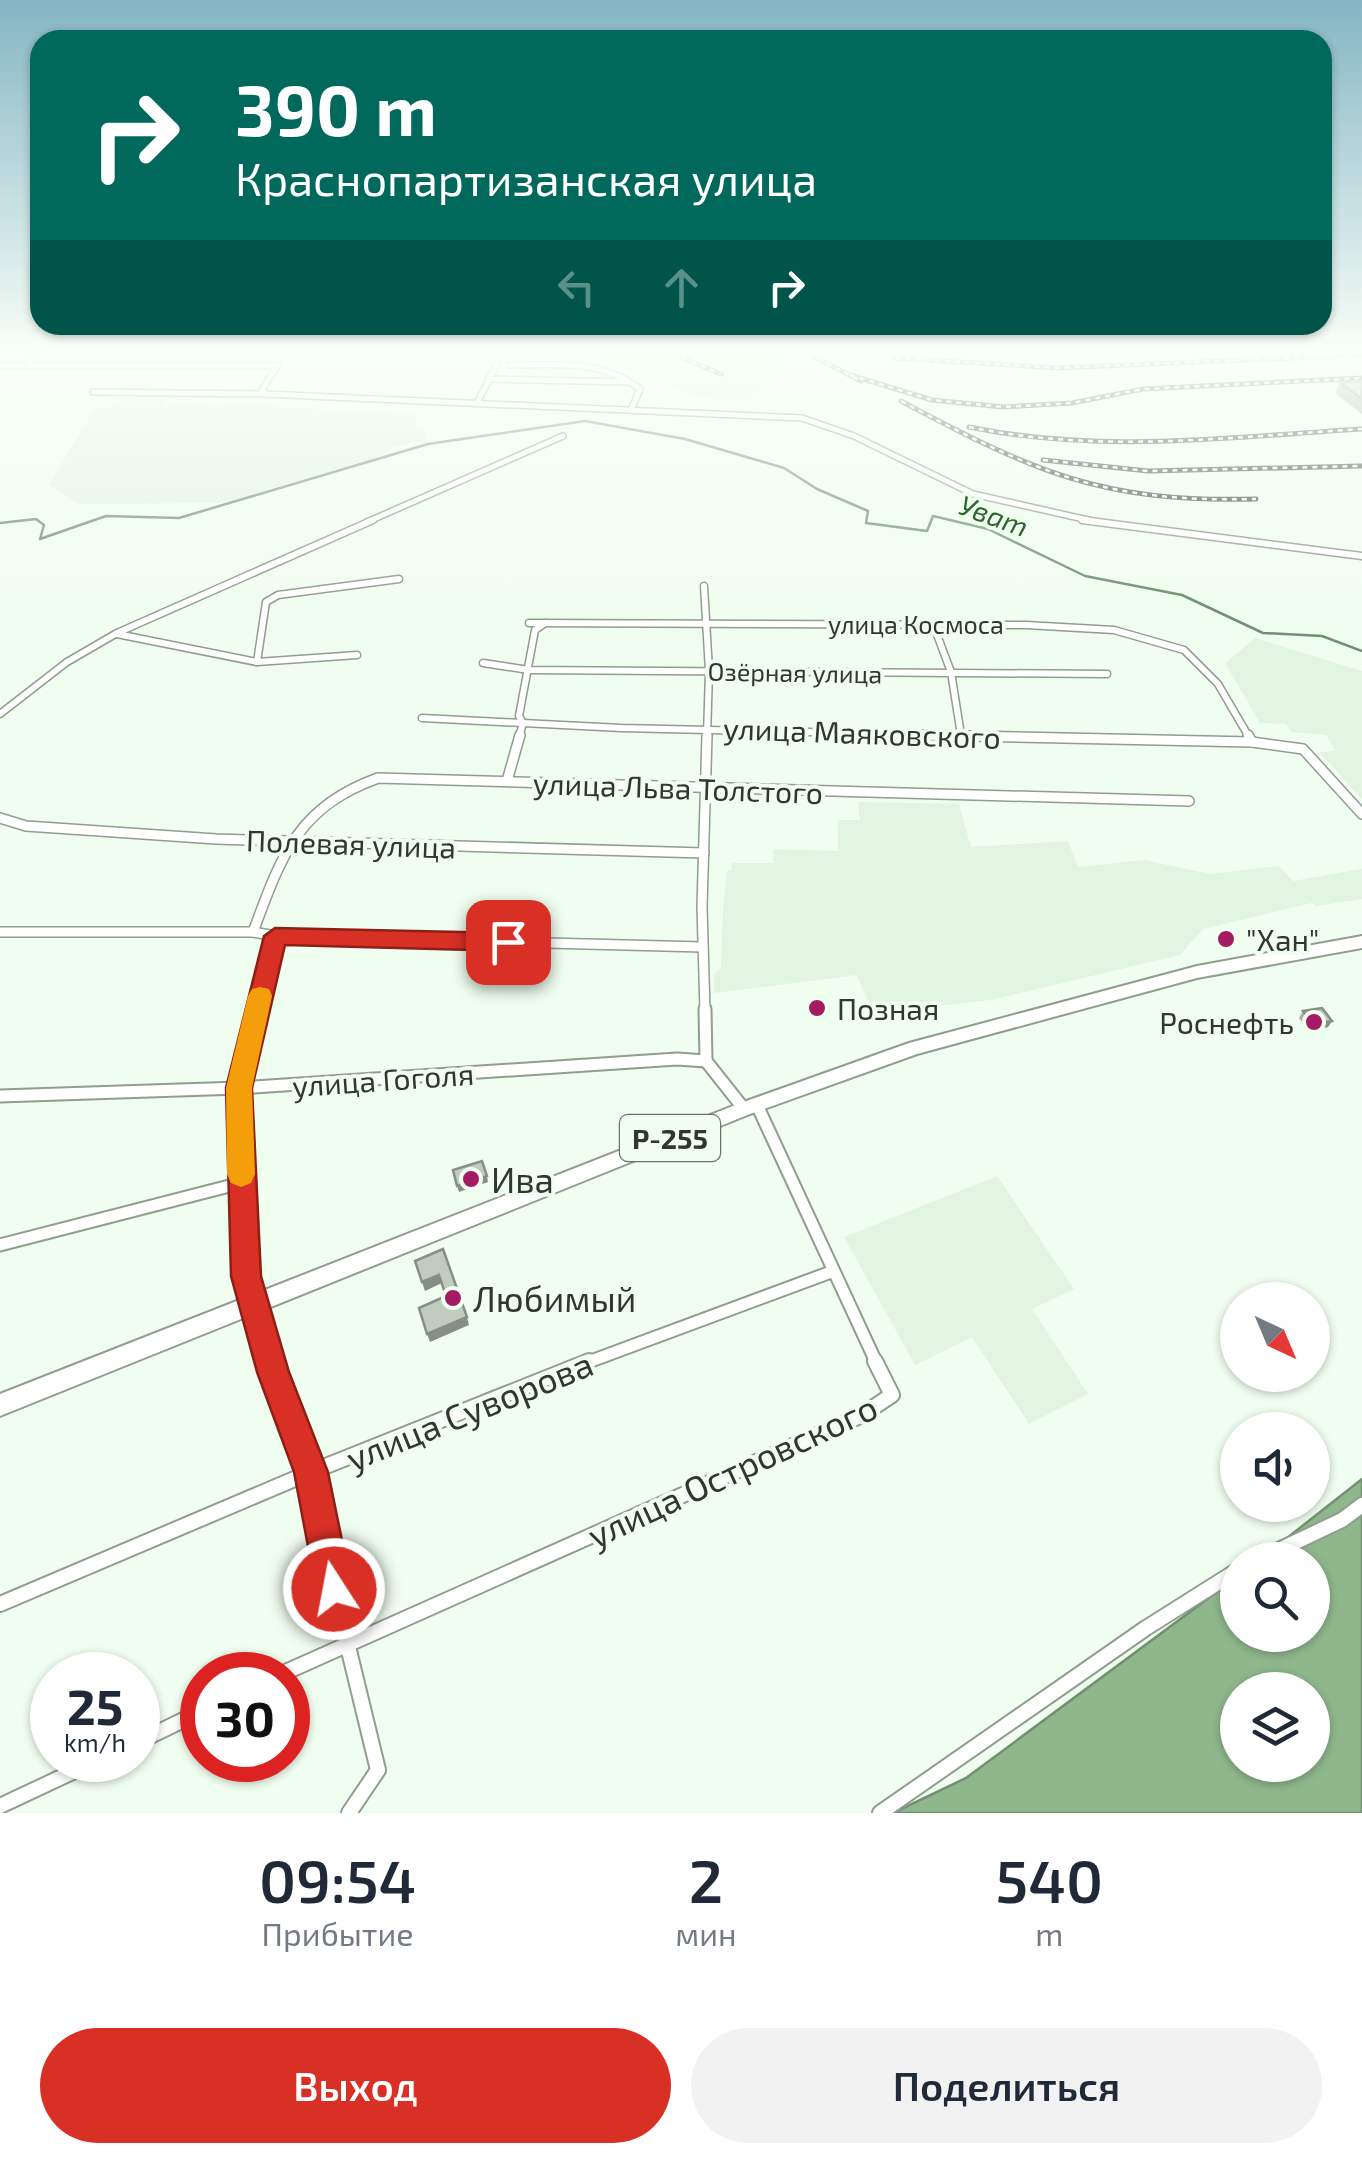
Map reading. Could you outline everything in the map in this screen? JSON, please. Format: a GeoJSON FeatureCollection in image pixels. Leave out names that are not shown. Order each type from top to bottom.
{"type":"FeatureCollection","features":[{"type":"Feature","properties":{"kind":"highway","name":"Р-255"},"geometry":{"type":"LineString","coordinates":[[0,1405],[250,1302],[751,1107],[916,1048],[1021,1017],[1251,960],[1362,942]]}},
{"type":"Feature","properties":{"kind":"street"},"geometry":{"type":"LineString","coordinates":[[0,714],[67,662],[115,634],[557,439]]}},
{"type":"Feature","properties":{"kind":"street"},"geometry":{"type":"LineString","coordinates":[[861,439],[959,489],[1019,508],[1146,527],[1308,544],[1362,556]]}},
{"type":"Feature","properties":{"kind":"street"},"geometry":{"type":"LineString","coordinates":[[257,662],[266,602],[278,595],[399,579]]}},
{"type":"Feature","properties":{"kind":"street"},"geometry":{"type":"LineString","coordinates":[[704,586],[709,671],[702,947],[706,1061],[751,1107]]}},
{"type":"Feature","properties":{"kind":"street","name":"улица Космоса"},"geometry":{"type":"LineString","coordinates":[[529,622],[1089,626],[1166,642],[1184,650],[1197,668],[1218,684],[1252,742]]}},
{"type":"Feature","properties":{"kind":"street"},"geometry":{"type":"LineString","coordinates":[[507,781],[523,723],[519,716],[535,630],[545,623]]}},
{"type":"Feature","properties":{"kind":"street"},"geometry":{"type":"LineString","coordinates":[[934,624],[951,672],[960,734]]}},
{"type":"Feature","properties":{"kind":"street"},"geometry":{"type":"LineString","coordinates":[[115,634],[257,662],[357,655]]}},
{"type":"Feature","properties":{"kind":"street","name":"Озёрная улица"},"geometry":{"type":"LineString","coordinates":[[482,663],[529,670],[1107,674]]}},
{"type":"Feature","properties":{"kind":"street","name":"улица Маяковского"},"geometry":{"type":"LineString","coordinates":[[422,718],[1252,742],[1302,749],[1362,814]]}},
{"type":"Feature","properties":{"kind":"street","name":"улица Льва Толстого"},"geometry":{"type":"LineString","coordinates":[[253,932],[290,840],[322,803],[363,782],[408,778],[1189,801]]}},
{"type":"Feature","properties":{"kind":"street","name":"Полевая улица"},"geometry":{"type":"LineString","coordinates":[[0,818],[26,826],[290,840],[704,853]]}},
{"type":"Feature","properties":{"kind":"street"},"geometry":{"type":"LineString","coordinates":[[0,932],[253,932],[275,936],[702,947]]}},
{"type":"Feature","properties":{"kind":"street"},"geometry":{"type":"LineString","coordinates":[[275,936],[239,1088],[250,1302],[311,1472],[346,1644],[378,1770],[349,1813]]}},
{"type":"Feature","properties":{"kind":"street","name":"улица Гоголя"},"geometry":{"type":"LineString","coordinates":[[0,1096],[239,1088],[677,1059],[706,1061]]}},
{"type":"Feature","properties":{"kind":"street","name":"улица Островского"},"geometry":{"type":"LineString","coordinates":[[310,1661],[746,1469],[862,1415],[892,1395],[751,1107]]}},
{"type":"Feature","properties":{"kind":"street"},"geometry":{"type":"LineString","coordinates":[[0,1245],[241,1183]]}},
{"type":"Feature","properties":{"kind":"street","name":"улица Суворова"},"geometry":{"type":"LineString","coordinates":[[0,1604],[311,1472],[643,1340],[830,1272]]}},
{"type":"Feature","properties":{"kind":"street"},"geometry":{"type":"LineString","coordinates":[[1296,1542],[1342,1520],[1362,1505]]}},
{"type":"Feature","properties":{"kind":"street"},"geometry":{"type":"LineString","coordinates":[[880,1813],[945,1772],[1166,1613],[1220,1581]]}},
{"type":"Feature","properties":{"kind":"street"},"geometry":{"type":"LineString","coordinates":[[0,1806],[51,1782]]}},
{"type":"Feature","properties":{"kind":"shaded area"},"geometry":{"type":"Polygon","coordinates":[[[77,439],[426,439],[391,448],[375,460],[227,503],[79,504],[49,484],[77,439]]]}},
{"type":"Feature","properties":{"kind":"shaded area"},"geometry":{"type":"Polygon","coordinates":[[[1255,638],[1362,671],[1362,799],[1319,752],[1336,751],[1326,735],[1292,732],[1286,724],[1260,723],[1225,663],[1255,638]]]}},
{"type":"Feature","properties":{"kind":"shaded area"},"geometry":{"type":"Polygon","coordinates":[[[858,802],[959,804],[971,847],[1068,841],[1078,867],[1144,860],[1210,874],[1279,866],[1293,881],[1362,869],[1362,899],[1316,906],[1311,903],[1203,929],[1180,955],[991,1000],[873,1013],[857,975],[714,993],[714,974],[721,967],[727,871],[731,871],[732,863],[774,863],[773,849],[838,851],[838,820],[860,820],[858,802]]]}},
{"type":"Feature","properties":{"kind":"shaded area"},"geometry":{"type":"Polygon","coordinates":[[[997,1176],[1074,1289],[1032,1309],[1088,1394],[1029,1424],[972,1337],[915,1365],[844,1237],[997,1176]]]}},
{"type":"Feature","properties":{"kind":"shaded area"},"geometry":{"type":"Polygon","coordinates":[[[1362,1479],[1362,1813],[893,1813],[966,1778],[1220,1590],[1220,1652],[1330,1652],[1330,1542],[1282,1542],[1307,1522],[1330,1522],[1330,1504],[1362,1479]]]}},
{"type":"Feature","properties":{"kind":"building"},"geometry":{"type":"Polygon","coordinates":[[[1322,1008],[1332,1021],[1313,1024],[1303,1011],[1322,1008]]]}},
{"type":"Feature","properties":{"kind":"building"},"geometry":{"type":"Polygon","coordinates":[[[482,1161],[487,1176],[457,1186],[453,1170],[482,1161]]]}},
{"type":"Feature","properties":{"kind":"building","name":"Любимый"},"geometry":{"type":"Polygon","coordinates":[[[443,1249],[467,1317],[427,1334],[419,1308],[446,1296],[439,1275],[422,1282],[415,1261],[443,1249]]]}},
{"type":"Feature","properties":{"kind":"waterway","name":"Уват"},"geometry":{"type":"LineString","coordinates":[[0,523],[36,519],[44,525],[40,539],[106,516],[179,518],[428,444],[465,439]]}},
{"type":"Feature","properties":{"kind":"waterway","name":"Уват"},"geometry":{"type":"LineString","coordinates":[[683,439],[784,468],[817,489],[868,511],[866,523],[927,531],[933,516],[988,529],[1085,576],[1182,595],[1263,633],[1322,636],[1362,651]]}},
{"type":"Feature","properties":{"kind":"railway"},"geometry":{"type":"LineString","coordinates":[[975,439],[1031,464],[1111,488],[1202,499],[1256,499]]}},
{"type":"Feature","properties":{"kind":"railway"},"geometry":{"type":"LineString","coordinates":[[1053,439],[1116,442],[1220,439]]}},
{"type":"Feature","properties":{"kind":"railway"},"geometry":{"type":"LineString","coordinates":[[1043,460],[1148,471],[1362,466]]}},
{"type":"Feature","properties":{"kind":"slow traffic"},"geometry":{"type":"LineString","coordinates":[[241,1174],[239,1088],[260,996]]}},
{"type":"Feature","properties":{"kind":"place","name":"\"Хан\""},"geometry":{"type":"Point","coordinates":[1226,939]}},
{"type":"Feature","properties":{"kind":"place","name":"Позная"},"geometry":{"type":"Point","coordinates":[817,1008]}},
{"type":"Feature","properties":{"kind":"place","name":"Роснефть"},"geometry":{"type":"Point","coordinates":[1314,1022]}},
{"type":"Feature","properties":{"kind":"place","name":"Ива"},"geometry":{"type":"Point","coordinates":[471,1179]}},
{"type":"Feature","properties":{"kind":"place","name":"Любимый"},"geometry":{"type":"Point","coordinates":[453,1298]}},
{"type":"Feature","properties":{"kind":"route"},"geometry":{"type":"LineString","coordinates":[[334,1589],[311,1472],[273,1372],[250,1302],[246,1276],[239,1088],[275,936],[508,942]]}}]}
